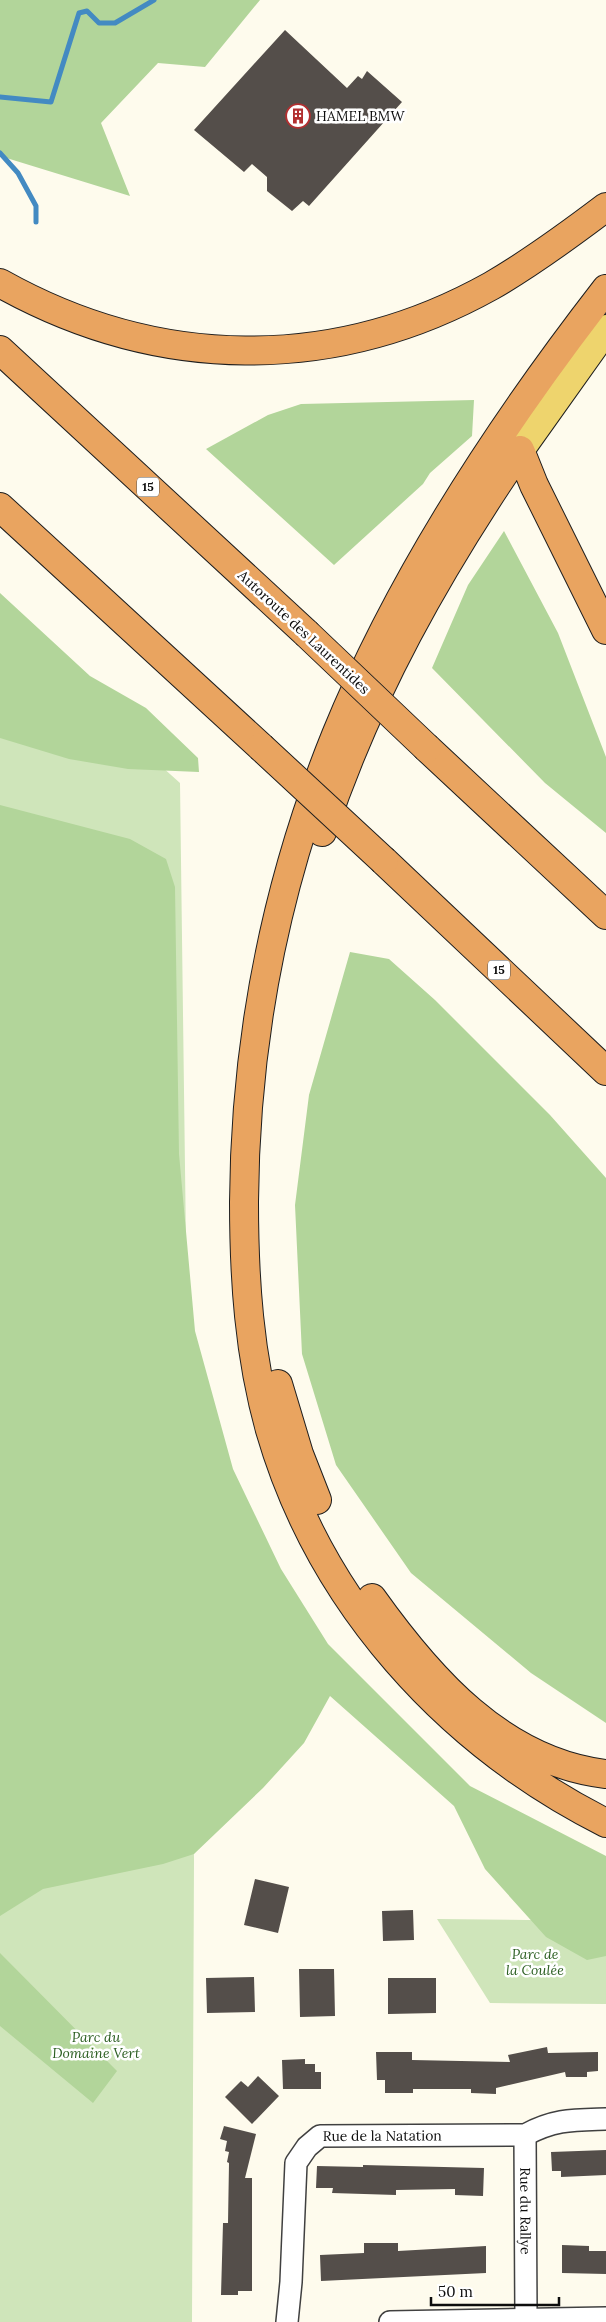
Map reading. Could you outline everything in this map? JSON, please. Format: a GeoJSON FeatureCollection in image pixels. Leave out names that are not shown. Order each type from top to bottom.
{"type":"FeatureCollection","features":[{"type":"Feature","properties":{"kind":"highway"},"geometry":{"type":"LineString","coordinates":[[0,283],[62,314],[116,333],[140,339],[233,351],[307,347],[386,331],[465,299],[536,257],[606,207]]}},
{"type":"Feature","properties":{"kind":"highway"},"geometry":{"type":"LineString","coordinates":[[606,289],[510,423],[427,552],[377,647],[329,754],[286,883],[265,978],[247,1107],[244,1226],[247,1305],[257,1371],[270,1430],[289,1481],[306,1519],[338,1580],[382,1644],[443,1711],[484,1746],[523,1774],[577,1808],[606,1823]]}},
{"type":"Feature","properties":{"kind":"highway","name":"Autoroute des Laurentides"},"geometry":{"type":"LineString","coordinates":[[0,350],[306,633],[606,915]]}},
{"type":"Feature","properties":{"kind":"highway"},"geometry":{"type":"LineString","coordinates":[[520,450],[534,485],[606,630]]}},
{"type":"Feature","properties":{"kind":"highway"},"geometry":{"type":"LineString","coordinates":[[520,450],[444,566],[399,648],[350,754],[313,858],[287,960],[272,1052],[262,1169],[263,1289],[266,1323],[276,1377],[299,1454],[314,1493],[339,1545],[371,1597],[409,1646],[442,1684],[497,1732],[514,1743],[554,1761],[606,1774]]}},
{"type":"Feature","properties":{"kind":"highway","name":"15"},"geometry":{"type":"LineString","coordinates":[[0,507],[384,861],[606,1071]]}},
{"type":"Feature","properties":{"kind":"main road"},"geometry":{"type":"LineString","coordinates":[[520,450],[606,329]]}},
{"type":"Feature","properties":{"kind":"street","name":"Rue de la Natation"},"geometry":{"type":"LineString","coordinates":[[287,2322],[291,2282],[296,2163],[306,2147],[320,2136],[525,2135],[545,2124],[568,2120],[606,2119]]}},
{"type":"Feature","properties":{"kind":"street","name":"Rue du Rallye"},"geometry":{"type":"LineString","coordinates":[[525,2135],[526,2318]]}},
{"type":"Feature","properties":{"kind":"street"},"geometry":{"type":"LineString","coordinates":[[390,2322],[606,2318]]}},
{"type":"Feature","properties":{"kind":"green space"},"geometry":{"type":"Polygon","coordinates":[[[0,0],[260,0],[205,67],[158,63],[101,123],[130,196],[0,156],[0,0]]]}},
{"type":"Feature","properties":{"kind":"green space"},"geometry":{"type":"Polygon","coordinates":[[[474,400],[472,436],[430,473],[423,484],[334,565],[206,449],[268,415],[301,404],[474,400]]]}},
{"type":"Feature","properties":{"kind":"green space"},"geometry":{"type":"Polygon","coordinates":[[[504,531],[558,633],[606,757],[606,833],[545,783],[432,668],[468,585],[504,531]]]}},
{"type":"Feature","properties":{"kind":"green space"},"geometry":{"type":"Polygon","coordinates":[[[0,593],[90,676],[146,708],[198,758],[199,772],[128,769],[69,759],[0,738],[0,593]]]}},
{"type":"Feature","properties":{"kind":"green space","name":"Parc du Domaine Vert"},"geometry":{"type":"Polygon","coordinates":[[[0,622],[180,783],[194,1860],[192,2322],[0,2322],[0,622]]]}},
{"type":"Feature","properties":{"kind":"green space","name":"Parc du Domaine Vert"},"geometry":{"type":"Polygon","coordinates":[[[0,805],[130,839],[166,859],[175,887],[179,1154],[195,1331],[233,1469],[281,1569],[328,1644],[470,1786],[606,1856],[606,1956],[587,1960],[546,1937],[485,1869],[454,1806],[330,1696],[304,1743],[263,1788],[194,1854],[163,1864],[43,1889],[0,1916],[0,805]]]}},
{"type":"Feature","properties":{"kind":"green space"},"geometry":{"type":"Polygon","coordinates":[[[350,952],[389,959],[435,1000],[550,1115],[606,1178],[606,1723],[531,1673],[411,1573],[336,1465],[302,1354],[295,1205],[309,1095],[350,952]]]}},
{"type":"Feature","properties":{"kind":"green space","name":"Parc de la Coulée"},"geometry":{"type":"Polygon","coordinates":[[[437,1919],[606,1921],[606,2004],[490,2003],[437,1919]]]}},
{"type":"Feature","properties":{"kind":"green space"},"geometry":{"type":"Polygon","coordinates":[[[0,1953],[117,2071],[93,2103],[0,2026],[0,1953]]]}},
{"type":"Feature","properties":{"kind":"building","name":"HAMEL BMW"},"geometry":{"type":"Polygon","coordinates":[[[285,30],[347,88],[358,76],[362,79],[367,71],[402,102],[309,206],[303,201],[292,211],[267,191],[267,177],[252,164],[244,172],[194,130],[285,30]]]}},
{"type":"Feature","properties":{"kind":"building"},"geometry":{"type":"Polygon","coordinates":[[[255,1879],[289,1887],[278,1933],[244,1925],[255,1879]]]}},
{"type":"Feature","properties":{"kind":"building"},"geometry":{"type":"Polygon","coordinates":[[[413,1910],[414,1940],[383,1941],[382,1911],[413,1910]]]}},
{"type":"Feature","properties":{"kind":"building"},"geometry":{"type":"Polygon","coordinates":[[[299,1969],[334,1969],[335,2016],[300,2017],[299,1969]]]}},
{"type":"Feature","properties":{"kind":"building"},"geometry":{"type":"Polygon","coordinates":[[[254,1977],[255,2012],[207,2013],[206,1978],[254,1977]]]}},
{"type":"Feature","properties":{"kind":"building"},"geometry":{"type":"Polygon","coordinates":[[[388,1978],[436,1978],[436,2013],[388,2014],[388,1978]]]}},
{"type":"Feature","properties":{"kind":"building"},"geometry":{"type":"Polygon","coordinates":[[[547,2047],[548,2053],[598,2052],[598,2071],[587,2072],[587,2077],[566,2077],[565,2072],[496,2088],[496,2094],[471,2093],[471,2089],[413,2089],[413,2093],[385,2093],[385,2080],[377,2080],[376,2052],[412,2052],[412,2060],[510,2062],[508,2055],[547,2047]]]}},
{"type":"Feature","properties":{"kind":"building"},"geometry":{"type":"Polygon","coordinates":[[[305,2059],[305,2064],[315,2064],[315,2072],[321,2072],[321,2089],[283,2089],[282,2060],[305,2059]]]}},
{"type":"Feature","properties":{"kind":"building"},"geometry":{"type":"Polygon","coordinates":[[[258,2076],[279,2096],[252,2124],[225,2097],[241,2081],[248,2087],[258,2076]]]}},
{"type":"Feature","properties":{"kind":"building"},"geometry":{"type":"Polygon","coordinates":[[[224,2126],[256,2134],[245,2178],[252,2178],[252,2291],[238,2291],[238,2295],[221,2295],[223,2223],[228,2223],[229,2163],[227,2162],[229,2152],[225,2151],[227,2141],[220,2139],[224,2126]]]}},
{"type":"Feature","properties":{"kind":"building"},"geometry":{"type":"Polygon","coordinates":[[[606,2150],[606,2175],[561,2177],[561,2171],[552,2171],[551,2152],[606,2150]]]}},
{"type":"Feature","properties":{"kind":"building"},"geometry":{"type":"Polygon","coordinates":[[[363,2165],[484,2168],[483,2196],[455,2195],[455,2189],[396,2190],[396,2195],[332,2193],[333,2188],[316,2188],[317,2166],[363,2167],[363,2165]]]}},
{"type":"Feature","properties":{"kind":"building"},"geometry":{"type":"Polygon","coordinates":[[[364,2243],[398,2243],[398,2251],[486,2246],[486,2273],[321,2281],[320,2255],[364,2253],[364,2243]]]}},
{"type":"Feature","properties":{"kind":"building"},"geometry":{"type":"Polygon","coordinates":[[[562,2245],[589,2246],[589,2251],[606,2251],[606,2274],[562,2273],[562,2245]]]}},
{"type":"Feature","properties":{"kind":"waterway"},"geometry":{"type":"LineString","coordinates":[[0,97],[51,102],[79,13],[87,11],[99,23],[115,23],[154,0]]}},
{"type":"Feature","properties":{"kind":"waterway"},"geometry":{"type":"LineString","coordinates":[[0,153],[18,173],[36,206],[36,222]]}},
{"type":"Feature","properties":{"kind":"place","name":"HAMEL BMW"},"geometry":{"type":"Point","coordinates":[298,116]}}]}
